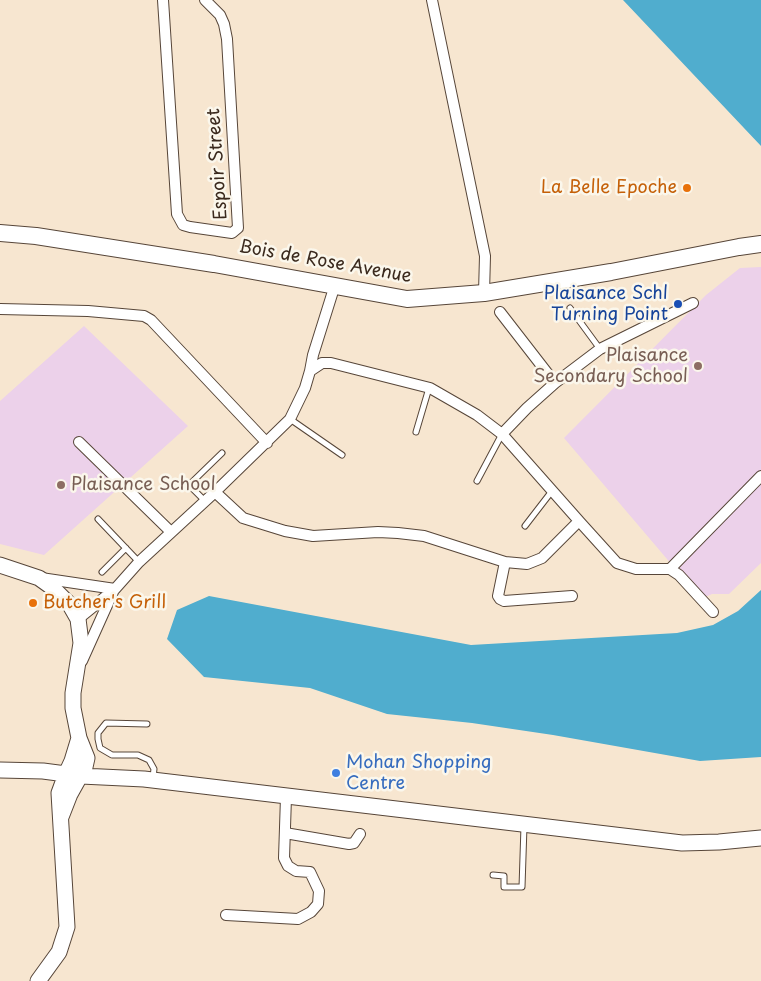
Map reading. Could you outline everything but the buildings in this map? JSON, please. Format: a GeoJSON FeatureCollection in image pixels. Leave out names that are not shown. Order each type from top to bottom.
{"type":"FeatureCollection","features":[{"type":"Feature","properties":{"kind":"main road","name":"Bois de Rose Avenue"},"geometry":{"type":"LineString","coordinates":[[0,233],[36,236],[214,264],[407,299],[484,293],[611,272],[739,246],[761,244]]}},
{"type":"Feature","properties":{"kind":"main road"},"geometry":{"type":"LineString","coordinates":[[0,565],[38,578],[62,596],[78,619],[81,643],[73,693],[73,708],[79,738],[87,758],[75,771],[70,794],[61,817],[67,927],[58,952],[38,981]]}},
{"type":"Feature","properties":{"kind":"main road"},"geometry":{"type":"LineString","coordinates":[[0,770],[75,771],[94,768],[118,778],[153,780],[286,797],[379,806],[682,843],[761,838]]}},
{"type":"Feature","properties":{"kind":"street","name":"Espoir Street"},"geometry":{"type":"LineString","coordinates":[[164,0],[177,214],[184,225],[232,233],[238,228],[227,39],[220,15],[205,0]]}},
{"type":"Feature","properties":{"kind":"street"},"geometry":{"type":"LineString","coordinates":[[432,0],[485,256],[484,293]]}},
{"type":"Feature","properties":{"kind":"street"},"geometry":{"type":"LineString","coordinates":[[78,619],[115,589],[139,562],[267,443],[290,419],[305,388],[313,355],[334,288]]}},
{"type":"Feature","properties":{"kind":"street"},"geometry":{"type":"LineString","coordinates":[[502,434],[555,383],[600,349],[693,303]]}},
{"type":"Feature","properties":{"kind":"street"},"geometry":{"type":"LineString","coordinates":[[1,310],[88,310],[144,316],[152,320],[267,443]]}},
{"type":"Feature","properties":{"kind":"street"},"geometry":{"type":"LineString","coordinates":[[500,312],[555,383]]}},
{"type":"Feature","properties":{"kind":"street"},"geometry":{"type":"LineString","coordinates":[[310,371],[322,363],[331,363],[430,388],[477,414],[502,434],[617,563],[636,568],[670,569],[679,575],[713,612]]}},
{"type":"Feature","properties":{"kind":"street"},"geometry":{"type":"LineString","coordinates":[[79,442],[171,532]]}},
{"type":"Feature","properties":{"kind":"street"},"geometry":{"type":"LineString","coordinates":[[670,569],[761,476]]}},
{"type":"Feature","properties":{"kind":"street"},"geometry":{"type":"LineString","coordinates":[[215,492],[243,518],[285,532],[313,536],[378,532],[424,536],[505,562],[527,564],[542,558],[579,521]]}},
{"type":"Feature","properties":{"kind":"street"},"geometry":{"type":"LineString","coordinates":[[505,562],[498,596],[500,599],[504,601],[572,596]]}},
{"type":"Feature","properties":{"kind":"street"},"geometry":{"type":"LineString","coordinates":[[38,578],[115,589]]}},
{"type":"Feature","properties":{"kind":"street"},"geometry":{"type":"LineString","coordinates":[[77,673],[115,589]]}},
{"type":"Feature","properties":{"kind":"street"},"geometry":{"type":"LineString","coordinates":[[226,915],[298,919],[311,912],[318,904],[319,891],[310,872],[296,871],[288,866],[284,858],[286,797]]}},
{"type":"Feature","properties":{"kind":"street"},"geometry":{"type":"LineString","coordinates":[[285,833],[349,844],[354,843],[360,834]]}},
{"type":"Feature","properties":{"kind":"lane"},"geometry":{"type":"LineString","coordinates":[[570,308],[600,349]]}},
{"type":"Feature","properties":{"kind":"lane"},"geometry":{"type":"LineString","coordinates":[[416,432],[430,388]]}},
{"type":"Feature","properties":{"kind":"lane"},"geometry":{"type":"LineString","coordinates":[[290,419],[342,455]]}},
{"type":"Feature","properties":{"kind":"lane"},"geometry":{"type":"LineString","coordinates":[[477,481],[502,434]]}},
{"type":"Feature","properties":{"kind":"lane"},"geometry":{"type":"LineString","coordinates":[[205,501],[190,485],[222,453]]}},
{"type":"Feature","properties":{"kind":"lane"},"geometry":{"type":"LineString","coordinates":[[525,526],[552,490]]}},
{"type":"Feature","properties":{"kind":"lane"},"geometry":{"type":"LineString","coordinates":[[98,519],[139,562]]}},
{"type":"Feature","properties":{"kind":"lane"},"geometry":{"type":"LineString","coordinates":[[102,572],[126,548]]}},
{"type":"Feature","properties":{"kind":"lane"},"geometry":{"type":"LineString","coordinates":[[147,724],[106,723],[98,733],[98,738],[100,748],[112,756],[138,755],[149,760],[154,770],[153,780]]}},
{"type":"Feature","properties":{"kind":"lane"},"geometry":{"type":"LineString","coordinates":[[493,875],[504,876],[504,887],[522,887],[524,825]]}},
{"type":"Feature","properties":{"kind":"shaded area","name":"Plaisance Secondary School"},"geometry":{"type":"Polygon","coordinates":[[[761,267],[761,563],[729,594],[712,594],[701,599],[564,438],[706,295],[740,268],[761,267]]]}},
{"type":"Feature","properties":{"kind":"shaded area","name":"Plaisance School"},"geometry":{"type":"Polygon","coordinates":[[[84,326],[188,426],[44,555],[0,544],[0,401],[84,326]]]}},
{"type":"Feature","properties":{"kind":"water"},"geometry":{"type":"Polygon","coordinates":[[[623,0],[761,0],[761,146],[623,0]]]}},
{"type":"Feature","properties":{"kind":"water"},"geometry":{"type":"Polygon","coordinates":[[[761,590],[761,757],[700,761],[553,735],[472,723],[387,714],[310,688],[204,677],[167,639],[177,610],[209,596],[471,645],[677,633],[713,625],[738,611],[761,590]]]}},
{"type":"Feature","properties":{"kind":"place","name":"La Belle Epoche"},"geometry":{"type":"Point","coordinates":[687,188]}},
{"type":"Feature","properties":{"kind":"place","name":"Plaisance Schl Turning Point"},"geometry":{"type":"Point","coordinates":[678,304]}},
{"type":"Feature","properties":{"kind":"place","name":"Plaisance Secondary School"},"geometry":{"type":"Point","coordinates":[698,366]}},
{"type":"Feature","properties":{"kind":"place","name":"Plaisance School"},"geometry":{"type":"Point","coordinates":[61,485]}},
{"type":"Feature","properties":{"kind":"place","name":"Butcher's Grill"},"geometry":{"type":"Point","coordinates":[33,603]}},
{"type":"Feature","properties":{"kind":"place","name":"Mohan Shopping Centre"},"geometry":{"type":"Point","coordinates":[336,773]}}]}
